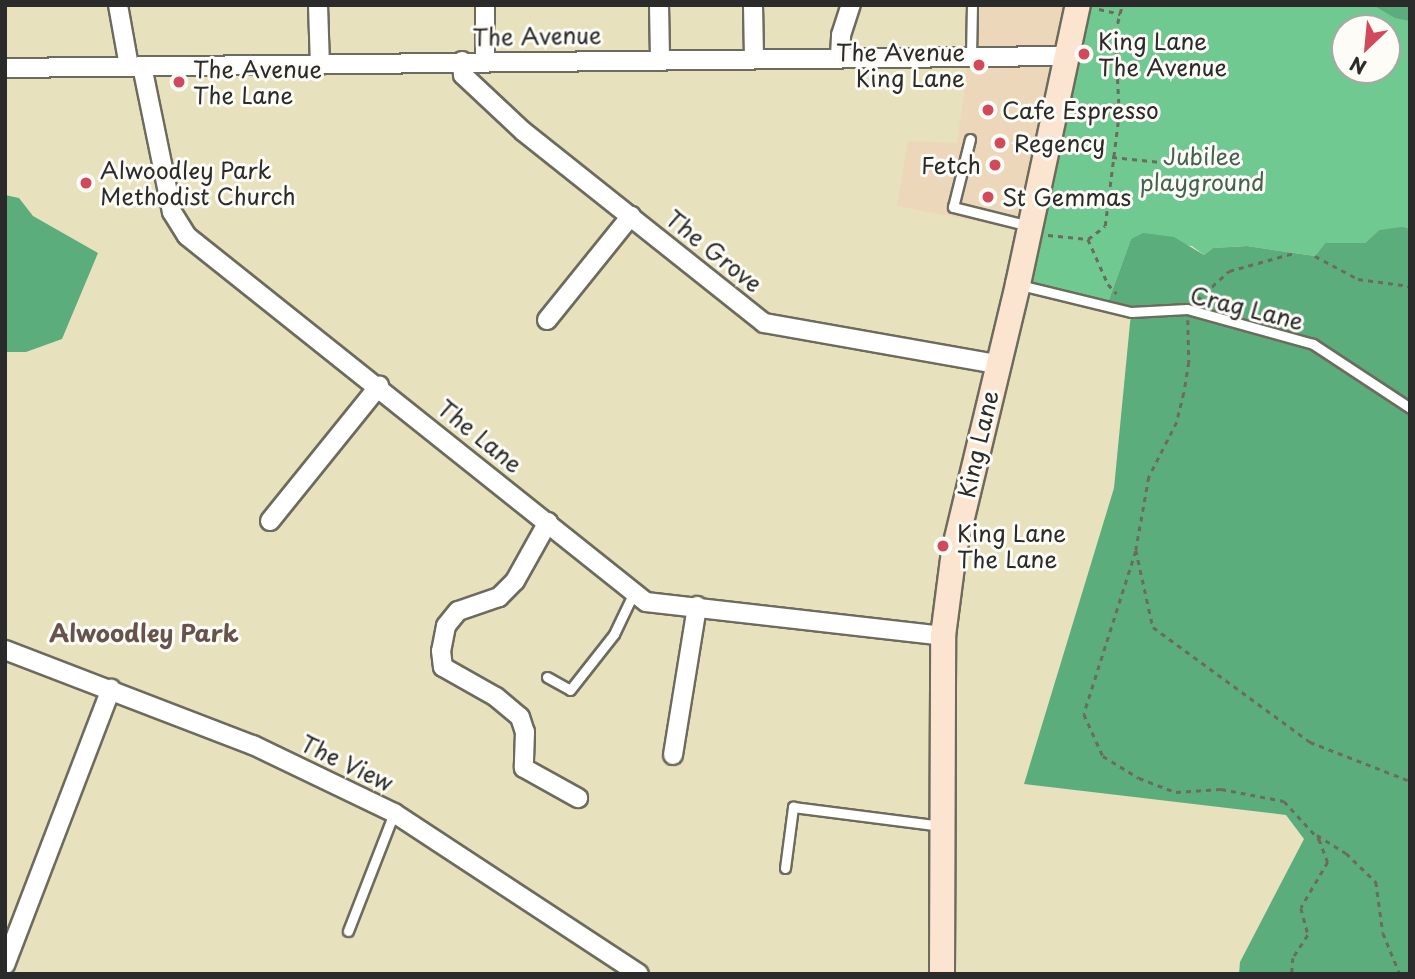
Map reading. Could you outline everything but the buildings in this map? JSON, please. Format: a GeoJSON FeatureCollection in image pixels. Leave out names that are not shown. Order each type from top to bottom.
{"type":"FeatureCollection","features":[{"type":"Feature","properties":{"kind":"street","name":"The Lane"},"geometry":{"type":"LineString","coordinates":[[118,5],[178,225],[646,602],[943,636]]}},
{"type":"Feature","properties":{"kind":"street"},"geometry":{"type":"LineString","coordinates":[[318,5],[320,65]]}},
{"type":"Feature","properties":{"kind":"street"},"geometry":{"type":"LineString","coordinates":[[485,5],[485,61]]}},
{"type":"Feature","properties":{"kind":"street"},"geometry":{"type":"LineString","coordinates":[[659,5],[660,59]]}},
{"type":"Feature","properties":{"kind":"street"},"geometry":{"type":"LineString","coordinates":[[752,5],[754,57]]}},
{"type":"Feature","properties":{"kind":"street"},"geometry":{"type":"LineString","coordinates":[[840,56],[841,35],[851,5]]}},
{"type":"Feature","properties":{"kind":"street","name":"King Lane"},"geometry":{"type":"LineString","coordinates":[[942,974],[943,636],[954,551],[1069,56],[1087,7]]}},
{"type":"Feature","properties":{"kind":"street","name":"The Avenue"},"geometry":{"type":"LineString","coordinates":[[5,68],[840,56],[1069,56]]}},
{"type":"Feature","properties":{"kind":"street","name":"The Grove"},"geometry":{"type":"LineString","coordinates":[[462,61],[463,75],[524,132],[764,323],[996,363]]}},
{"type":"Feature","properties":{"kind":"street"},"geometry":{"type":"LineString","coordinates":[[547,320],[631,216]]}},
{"type":"Feature","properties":{"kind":"street"},"geometry":{"type":"LineString","coordinates":[[270,522],[379,386]]}},
{"type":"Feature","properties":{"kind":"street"},"geometry":{"type":"LineString","coordinates":[[548,522],[515,581],[499,597],[458,611],[446,626],[441,651],[443,667],[466,684],[496,697],[520,717],[525,732],[524,768],[578,798]]}},
{"type":"Feature","properties":{"kind":"street"},"geometry":{"type":"LineString","coordinates":[[673,755],[697,606]]}},
{"type":"Feature","properties":{"kind":"street","name":"The View"},"geometry":{"type":"LineString","coordinates":[[5,650],[253,745],[394,813],[639,974]]}},
{"type":"Feature","properties":{"kind":"street"},"geometry":{"type":"LineString","coordinates":[[5,965],[111,689]]}},
{"type":"Feature","properties":{"kind":"lane"},"geometry":{"type":"LineString","coordinates":[[971,56],[972,5]]}},
{"type":"Feature","properties":{"kind":"lane"},"geometry":{"type":"LineString","coordinates":[[970,139],[954,207],[1030,232]]}},
{"type":"Feature","properties":{"kind":"lane"},"geometry":{"type":"LineString","coordinates":[[1018,284],[1045,291],[1058,287]]}},
{"type":"Feature","properties":{"kind":"lane","name":"Crag Lane"},"geometry":{"type":"LineString","coordinates":[[1018,284],[1131,312],[1187,309],[1313,344],[1410,408]]}},
{"type":"Feature","properties":{"kind":"lane"},"geometry":{"type":"LineString","coordinates":[[547,677],[570,690],[614,634],[634,592]]}},
{"type":"Feature","properties":{"kind":"lane"},"geometry":{"type":"LineString","coordinates":[[785,868],[793,807],[944,826]]}},
{"type":"Feature","properties":{"kind":"lane"},"geometry":{"type":"LineString","coordinates":[[348,931],[394,813]]}},
{"type":"Feature","properties":{"kind":"path"},"geometry":{"type":"LineString","coordinates":[[1030,232],[1088,239],[1105,226],[1119,114],[1115,61],[1122,5]]}},
{"type":"Feature","properties":{"kind":"path"},"geometry":{"type":"LineString","coordinates":[[1087,7],[1120,14]]}},
{"type":"Feature","properties":{"kind":"path"},"geometry":{"type":"LineString","coordinates":[[1112,156],[1161,162]]}},
{"type":"Feature","properties":{"kind":"path"},"geometry":{"type":"LineString","coordinates":[[1088,239],[1108,284],[1122,300]]}},
{"type":"Feature","properties":{"kind":"path"},"geometry":{"type":"LineString","coordinates":[[1292,974],[1293,958],[1308,934],[1301,908],[1328,862],[1313,833],[1284,801],[1221,789],[1176,792],[1139,778],[1103,756],[1084,714],[1136,550],[1149,477],[1177,422],[1189,362],[1187,309],[1229,271],[1294,253]]}},
{"type":"Feature","properties":{"kind":"path"},"geometry":{"type":"LineString","coordinates":[[1315,256],[1358,279],[1410,286]]}},
{"type":"Feature","properties":{"kind":"path"},"geometry":{"type":"LineString","coordinates":[[1136,550],[1153,628],[1310,742],[1410,781]]}},
{"type":"Feature","properties":{"kind":"path"},"geometry":{"type":"LineString","coordinates":[[1313,833],[1346,853],[1376,881],[1383,933],[1400,974]]}},
{"type":"Feature","properties":{"kind":"shaded area"},"geometry":{"type":"Polygon","coordinates":[[[966,5],[1069,5],[1019,230],[897,206],[908,141],[957,143],[966,79],[966,5]]]}},
{"type":"Feature","properties":{"kind":"green space","name":"Jubilee playground"},"geometry":{"type":"Polygon","coordinates":[[[1087,5],[1373,5],[1394,14],[1331,14],[1331,84],[1401,84],[1401,17],[1410,21],[1410,229],[1379,230],[1365,243],[1325,243],[1315,256],[1247,246],[1213,248],[1204,255],[1192,246],[1131,239],[1107,305],[1018,288],[1087,5]]]}},
{"type":"Feature","properties":{"kind":"green space"},"geometry":{"type":"Polygon","coordinates":[[[1373,5],[1410,5],[1410,21],[1401,19],[1401,14],[1388,14],[1373,5]]]}},
{"type":"Feature","properties":{"kind":"green space"},"geometry":{"type":"Polygon","coordinates":[[[5,195],[19,198],[33,216],[98,253],[62,339],[26,352],[5,352],[5,195]]]}},
{"type":"Feature","properties":{"kind":"green space"},"geometry":{"type":"Polygon","coordinates":[[[1402,227],[1410,229],[1410,974],[1239,974],[1240,962],[1304,839],[1286,815],[1024,784],[1114,488],[1131,313],[1107,305],[1131,239],[1143,233],[1174,237],[1204,255],[1213,248],[1247,246],[1315,256],[1325,243],[1365,243],[1379,230],[1402,227]]]}},
{"type":"Feature","properties":{"kind":"place","name":"King Lane The Avenue"},"geometry":{"type":"Point","coordinates":[1084,54]}},
{"type":"Feature","properties":{"kind":"place","name":"The Avenue King Lane"},"geometry":{"type":"Point","coordinates":[979,65]}},
{"type":"Feature","properties":{"kind":"place","name":"The Avenue The Lane"},"geometry":{"type":"Point","coordinates":[179,82]}},
{"type":"Feature","properties":{"kind":"place","name":"Cafe Espresso"},"geometry":{"type":"Point","coordinates":[988,110]}},
{"type":"Feature","properties":{"kind":"place","name":"Regency"},"geometry":{"type":"Point","coordinates":[1000,143]}},
{"type":"Feature","properties":{"kind":"place","name":"Fetch"},"geometry":{"type":"Point","coordinates":[995,165]}},
{"type":"Feature","properties":{"kind":"place","name":"Alwoodley Park Methodist Church"},"geometry":{"type":"Point","coordinates":[86,183]}},
{"type":"Feature","properties":{"kind":"place","name":"St Gemmas"},"geometry":{"type":"Point","coordinates":[988,197]}},
{"type":"Feature","properties":{"kind":"place","name":"King Lane The Lane"},"geometry":{"type":"Point","coordinates":[943,546]}},
{"type":"Feature","properties":{"kind":"district","name":"Alwoodley Park"},"geometry":{"type":"Point","coordinates":[144,633]}}]}
